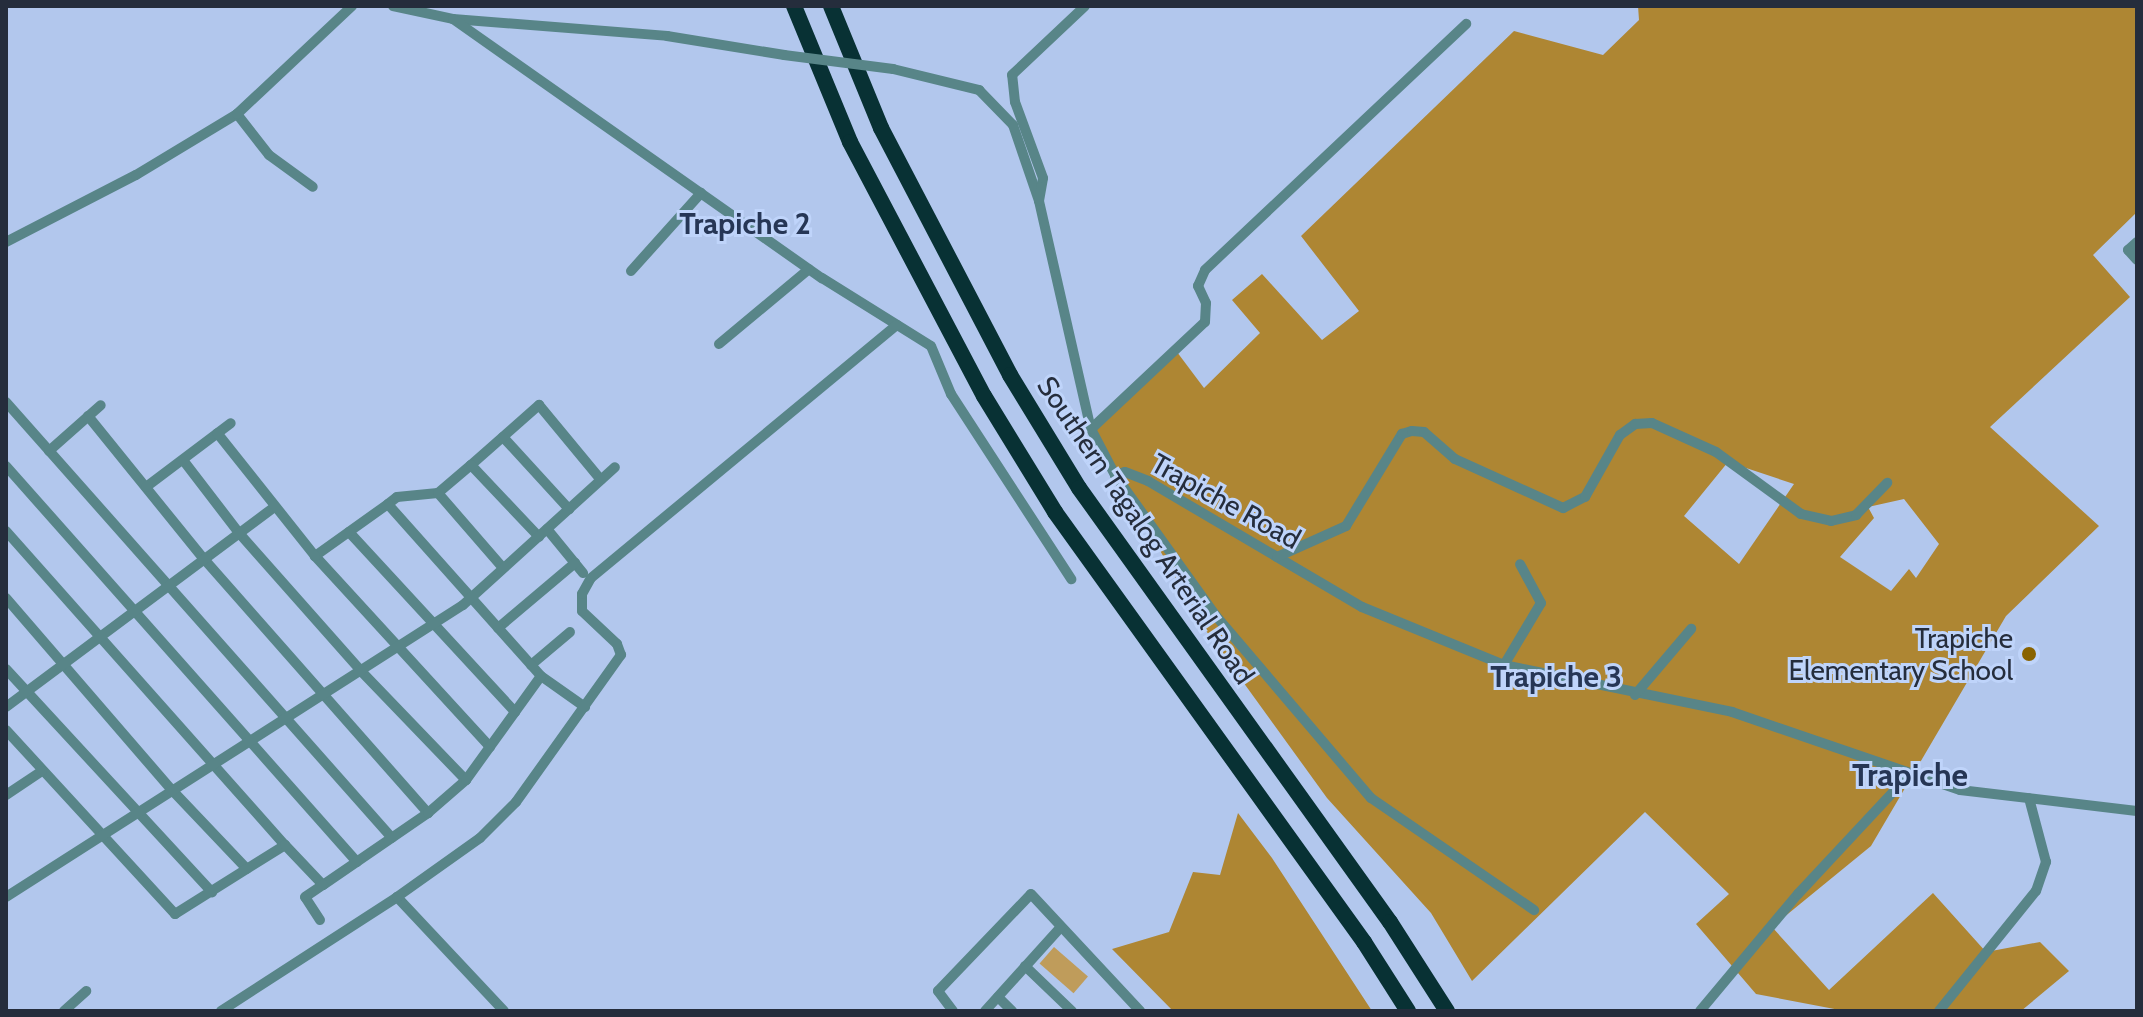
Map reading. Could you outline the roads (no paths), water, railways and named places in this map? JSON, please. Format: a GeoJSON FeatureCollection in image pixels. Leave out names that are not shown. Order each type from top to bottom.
{"type":"FeatureCollection","features":[{"type":"Feature","properties":{"kind":"highway"},"geometry":{"type":"LineString","coordinates":[[794,6],[850,142],[984,396],[1055,512],[1364,942],[1408,1011]]}},
{"type":"Feature","properties":{"kind":"highway","name":"Southern Tagalog Arterial Road"},"geometry":{"type":"LineString","coordinates":[[831,6],[881,128],[1010,375],[1079,488],[1390,922],[1447,1011]]}},
{"type":"Feature","properties":{"kind":"street"},"geometry":{"type":"LineString","coordinates":[[6,242],[136,175],[237,114],[352,6]]}},
{"type":"Feature","properties":{"kind":"street","name":"Trapiche Road"},"geometry":{"type":"LineString","coordinates":[[393,6],[453,19],[667,36],[893,69],[979,90],[1013,125],[1039,201],[1091,429],[1115,475],[1125,472],[1148,481],[1362,607],[1504,665],[1635,695],[1732,712],[1960,790],[2137,811]]}},
{"type":"Feature","properties":{"kind":"street"},"geometry":{"type":"LineString","coordinates":[[1039,201],[1043,195],[1041,164],[1015,102],[1012,75],[1085,6]]}},
{"type":"Feature","properties":{"kind":"street"},"geometry":{"type":"LineString","coordinates":[[453,19],[809,269],[931,346],[951,394],[1071,579]]}},
{"type":"Feature","properties":{"kind":"street"},"geometry":{"type":"LineString","coordinates":[[1091,429],[1205,322],[1206,303],[1198,286],[1205,270],[1466,24]]}},
{"type":"Feature","properties":{"kind":"street"},"geometry":{"type":"LineString","coordinates":[[237,114],[269,155],[313,187]]}},
{"type":"Feature","properties":{"kind":"street"},"geometry":{"type":"LineString","coordinates":[[631,271],[701,193]]}},
{"type":"Feature","properties":{"kind":"street"},"geometry":{"type":"LineString","coordinates":[[2137,242],[2128,250],[2137,260]]}},
{"type":"Feature","properties":{"kind":"street"},"geometry":{"type":"LineString","coordinates":[[719,344],[809,269]]}},
{"type":"Feature","properties":{"kind":"street"},"geometry":{"type":"LineString","coordinates":[[221,1011],[397,897],[480,838],[516,802],[621,655],[617,644],[582,611],[582,594],[591,578],[897,325]]}},
{"type":"Feature","properties":{"kind":"street"},"geometry":{"type":"LineString","coordinates":[[6,402],[392,838]]}},
{"type":"Feature","properties":{"kind":"street"},"geometry":{"type":"LineString","coordinates":[[49,451],[101,405]]}},
{"type":"Feature","properties":{"kind":"street"},"geometry":{"type":"LineString","coordinates":[[315,556],[397,497],[438,493],[539,405],[601,480]]}},
{"type":"Feature","properties":{"kind":"street"},"geometry":{"type":"LineString","coordinates":[[88,416],[204,559],[428,813]]}},
{"type":"Feature","properties":{"kind":"street"},"geometry":{"type":"LineString","coordinates":[[146,487],[231,423]]}},
{"type":"Feature","properties":{"kind":"street"},"geometry":{"type":"LineString","coordinates":[[1277,557],[1346,526],[1402,434],[1412,431],[1424,432],[1455,459],[1563,508],[1585,497],[1620,435],[1635,424],[1652,423],[1716,452],[1768,494],[1816,518],[1831,521],[1856,515],[1887,483]]}},
{"type":"Feature","properties":{"kind":"street"},"geometry":{"type":"LineString","coordinates":[[217,433],[315,556],[395,648],[490,747]]}},
{"type":"Feature","properties":{"kind":"street"},"geometry":{"type":"LineString","coordinates":[[503,437],[569,509]]}},
{"type":"Feature","properties":{"kind":"street"},"geometry":{"type":"LineString","coordinates":[[183,460],[239,533],[360,670],[466,780]]}},
{"type":"Feature","properties":{"kind":"street"},"geometry":{"type":"LineString","coordinates":[[471,465],[583,573]]}},
{"type":"Feature","properties":{"kind":"street"},"geometry":{"type":"LineString","coordinates":[[6,466],[246,742],[357,862]]}},
{"type":"Feature","properties":{"kind":"street"},"geometry":{"type":"LineString","coordinates":[[6,897],[135,811],[433,624],[471,597],[615,467]]}},
{"type":"Feature","properties":{"kind":"street"},"geometry":{"type":"LineString","coordinates":[[1115,475],[1216,616],[1371,798],[1534,910]]}},
{"type":"Feature","properties":{"kind":"street"},"geometry":{"type":"LineString","coordinates":[[438,493],[503,568]]}},
{"type":"Feature","properties":{"kind":"street"},"geometry":{"type":"LineString","coordinates":[[388,504],[541,676],[585,707]]}},
{"type":"Feature","properties":{"kind":"street"},"geometry":{"type":"LineString","coordinates":[[6,707],[274,507]]}},
{"type":"Feature","properties":{"kind":"street"},"geometry":{"type":"LineString","coordinates":[[6,531],[210,764],[323,885]]}},
{"type":"Feature","properties":{"kind":"street"},"geometry":{"type":"LineString","coordinates":[[349,532],[515,712]]}},
{"type":"Feature","properties":{"kind":"street"},"geometry":{"type":"LineString","coordinates":[[498,628],[575,563]]}},
{"type":"Feature","properties":{"kind":"street"},"geometry":{"type":"LineString","coordinates":[[1504,665],[1541,603],[1520,564]]}},
{"type":"Feature","properties":{"kind":"street"},"geometry":{"type":"LineString","coordinates":[[6,598],[171,789],[247,869]]}},
{"type":"Feature","properties":{"kind":"street"},"geometry":{"type":"LineString","coordinates":[[1635,695],[1691,629]]}},
{"type":"Feature","properties":{"kind":"street"},"geometry":{"type":"LineString","coordinates":[[531,665],[570,632]]}},
{"type":"Feature","properties":{"kind":"street"},"geometry":{"type":"LineString","coordinates":[[6,669],[212,892]]}},
{"type":"Feature","properties":{"kind":"street"},"geometry":{"type":"LineString","coordinates":[[320,920],[305,897],[428,813],[466,780],[541,676]]}},
{"type":"Feature","properties":{"kind":"street"},"geometry":{"type":"LineString","coordinates":[[6,730],[99,835],[175,914],[285,845]]}},
{"type":"Feature","properties":{"kind":"street"},"geometry":{"type":"LineString","coordinates":[[6,795],[42,771]]}},
{"type":"Feature","properties":{"kind":"street"},"geometry":{"type":"LineString","coordinates":[[1700,1011],[1798,894],[1911,773]]}},
{"type":"Feature","properties":{"kind":"street"},"geometry":{"type":"LineString","coordinates":[[1939,1011],[2036,891],[2046,862],[2029,798]]}},
{"type":"Feature","properties":{"kind":"street"},"geometry":{"type":"LineString","coordinates":[[953,1011],[938,991],[1031,894],[1140,1011]]}},
{"type":"Feature","properties":{"kind":"street"},"geometry":{"type":"LineString","coordinates":[[397,897],[504,1011]]}},
{"type":"Feature","properties":{"kind":"street"},"geometry":{"type":"LineString","coordinates":[[985,1011],[1060,928]]}},
{"type":"Feature","properties":{"kind":"street"},"geometry":{"type":"LineString","coordinates":[[1025,966],[1072,1011]]}},
{"type":"Feature","properties":{"kind":"street"},"geometry":{"type":"LineString","coordinates":[[64,1011],[86,991]]}},
{"type":"Feature","properties":{"kind":"street"},"geometry":{"type":"LineString","coordinates":[[998,997],[1012,1011]]}},
{"type":"Feature","properties":{"kind":"place","name":"Trapiche Elementary School"},"geometry":{"type":"Point","coordinates":[2029,654]}},
{"type":"Feature","properties":{"kind":"district","name":"Trapiche 2"},"geometry":{"type":"Point","coordinates":[745,224]}},
{"type":"Feature","properties":{"kind":"district","name":"Trapiche 3"},"geometry":{"type":"Point","coordinates":[1556,677]}},
{"type":"Feature","properties":{"kind":"district","name":"Trapiche"},"geometry":{"type":"Point","coordinates":[1910,775]}}]}
